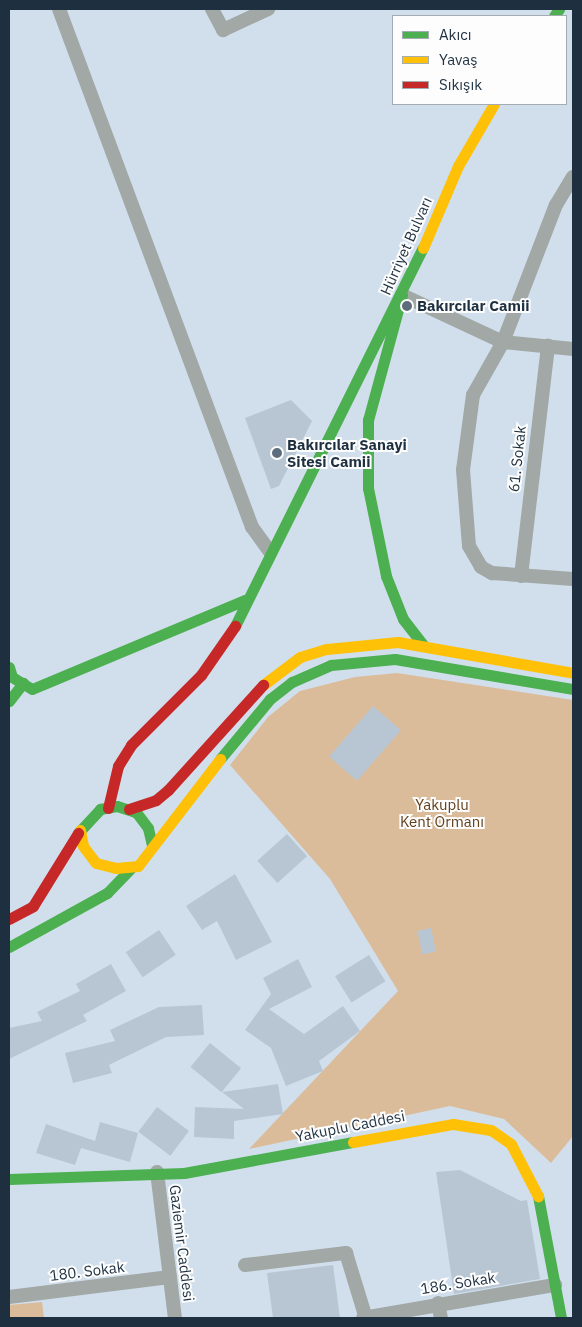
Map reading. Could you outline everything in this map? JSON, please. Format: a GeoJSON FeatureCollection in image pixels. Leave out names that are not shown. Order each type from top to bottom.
{"type":"FeatureCollection","features":[{"type":"Feature","properties":{"kind":"main road","name":"Hürriyet Bulvarı"},"geometry":{"type":"LineString","coordinates":[[108,808],[118,766],[131,745],[201,675],[227,642],[245,600],[348,400],[374,343],[402,295],[458,166],[493,105]]}},
{"type":"Feature","properties":{"kind":"main road"},"geometry":{"type":"LineString","coordinates":[[402,295],[368,420],[367,472],[386,576],[403,619],[424,646]]}},
{"type":"Feature","properties":{"kind":"main road"},"geometry":{"type":"LineString","coordinates":[[9,667],[12,676],[32,689],[245,600]]}},
{"type":"Feature","properties":{"kind":"main road"},"geometry":{"type":"LineString","coordinates":[[9,919],[33,906],[47,888],[80,830],[94,813],[108,808],[129,809],[156,800],[168,790],[254,692],[300,657],[372,643],[424,646],[573,673]]}},
{"type":"Feature","properties":{"kind":"main road"},"geometry":{"type":"LineString","coordinates":[[9,947],[107,893],[130,869],[148,855],[152,846],[270,699],[292,682],[331,665],[395,659],[573,689]]}},
{"type":"Feature","properties":{"kind":"main road"},"geometry":{"type":"LineString","coordinates":[[9,701],[22,683]]}},
{"type":"Feature","properties":{"kind":"main road"},"geometry":{"type":"LineString","coordinates":[[129,809],[148,828],[152,846]]}},
{"type":"Feature","properties":{"kind":"main road"},"geometry":{"type":"LineString","coordinates":[[80,830],[82,846],[96,863],[130,869]]}},
{"type":"Feature","properties":{"kind":"main road","name":"Yakuplu Caddesi"},"geometry":{"type":"LineString","coordinates":[[9,1179],[157,1172],[184,1173],[453,1124],[491,1130],[511,1144],[524,1164],[542,1205],[561,1318]]}},
{"type":"Feature","properties":{"kind":"street"},"geometry":{"type":"LineString","coordinates":[[60,9],[252,527],[270,552]]}},
{"type":"Feature","properties":{"kind":"street"},"geometry":{"type":"LineString","coordinates":[[212,9],[223,30],[268,9]]}},
{"type":"Feature","properties":{"kind":"street"},"geometry":{"type":"LineString","coordinates":[[573,177],[556,205],[503,342],[473,395],[463,470],[465,517],[469,546],[481,567],[492,573],[573,580]]}},
{"type":"Feature","properties":{"kind":"street"},"geometry":{"type":"LineString","coordinates":[[402,295],[503,342],[573,349]]}},
{"type":"Feature","properties":{"kind":"street","name":"61. Sokak"},"geometry":{"type":"LineString","coordinates":[[521,576],[548,346]]}},
{"type":"Feature","properties":{"kind":"street","name":"Gaziemir Caddesi"},"geometry":{"type":"LineString","coordinates":[[157,1172],[175,1318]]}},
{"type":"Feature","properties":{"kind":"street","name":"186. Sokak"},"geometry":{"type":"LineString","coordinates":[[245,1265],[346,1253],[364,1317],[438,1303],[555,1285]]}},
{"type":"Feature","properties":{"kind":"street","name":"180. Sokak"},"geometry":{"type":"LineString","coordinates":[[9,1297],[170,1277]]}},
{"type":"Feature","properties":{"kind":"street"},"geometry":{"type":"LineString","coordinates":[[438,1303],[441,1318]]}},
{"type":"Feature","properties":{"kind":"green space","name":"Yakuplu Kent Ormanı"},"geometry":{"type":"Polygon","coordinates":[[[397,673],[573,700],[573,1136],[551,1163],[504,1119],[450,1106],[249,1149],[398,991],[330,879],[230,765],[268,717],[300,691],[355,677],[397,673]]]}},
{"type":"Feature","properties":{"kind":"green space"},"geometry":{"type":"Polygon","coordinates":[[[42,1302],[44,1318],[9,1318],[9,1305],[42,1302]]]}},
{"type":"Feature","properties":{"kind":"building","name":"Bakırcılar Sanayi Sitesi Camii"},"geometry":{"type":"Polygon","coordinates":[[[291,400],[312,421],[279,486],[271,489],[245,418],[291,400]]]}},
{"type":"Feature","properties":{"kind":"building"},"geometry":{"type":"Polygon","coordinates":[[[373,706],[401,730],[357,781],[329,757],[373,706]]]}},
{"type":"Feature","properties":{"kind":"building"},"geometry":{"type":"Polygon","coordinates":[[[287,834],[307,856],[277,883],[257,861],[287,834]]]}},
{"type":"Feature","properties":{"kind":"building"},"geometry":{"type":"Polygon","coordinates":[[[235,874],[272,942],[236,960],[217,921],[202,930],[186,906],[235,874]]]}},
{"type":"Feature","properties":{"kind":"building"},"geometry":{"type":"Polygon","coordinates":[[[431,928],[436,951],[422,954],[417,931],[431,928]]]}},
{"type":"Feature","properties":{"kind":"building"},"geometry":{"type":"Polygon","coordinates":[[[159,930],[176,955],[143,977],[126,952],[159,930]]]}},
{"type":"Feature","properties":{"kind":"building"},"geometry":{"type":"Polygon","coordinates":[[[369,955],[385,981],[352,1002],[335,976],[369,955]]]}},
{"type":"Feature","properties":{"kind":"building"},"geometry":{"type":"Polygon","coordinates":[[[298,959],[312,987],[269,1009],[304,1034],[343,1006],[360,1031],[319,1061],[323,1071],[286,1086],[271,1048],[245,1030],[271,994],[263,978],[298,959]]]}},
{"type":"Feature","properties":{"kind":"building"},"geometry":{"type":"Polygon","coordinates":[[[111,964],[126,991],[83,1015],[87,1021],[9,1059],[9,1028],[42,1021],[37,1012],[80,991],[76,984],[111,964]]]}},
{"type":"Feature","properties":{"kind":"building"},"geometry":{"type":"Polygon","coordinates":[[[202,1005],[204,1035],[166,1037],[109,1065],[112,1073],[73,1083],[65,1053],[115,1041],[110,1030],[159,1007],[202,1005]]]}},
{"type":"Feature","properties":{"kind":"building"},"geometry":{"type":"Polygon","coordinates":[[[210,1043],[241,1068],[222,1092],[190,1067],[210,1043]]]}},
{"type":"Feature","properties":{"kind":"building"},"geometry":{"type":"Polygon","coordinates":[[[278,1084],[283,1114],[234,1121],[234,1139],[194,1137],[195,1107],[244,1109],[222,1092],[278,1084]]]}},
{"type":"Feature","properties":{"kind":"building"},"geometry":{"type":"Polygon","coordinates":[[[157,1107],[189,1131],[170,1156],[138,1132],[157,1107]]]}},
{"type":"Feature","properties":{"kind":"building"},"geometry":{"type":"Polygon","coordinates":[[[100,1122],[138,1133],[130,1162],[81,1148],[75,1165],[36,1153],[46,1124],[95,1141],[100,1122]]]}},
{"type":"Feature","properties":{"kind":"building"},"geometry":{"type":"Polygon","coordinates":[[[460,1170],[521,1201],[527,1200],[540,1279],[454,1294],[436,1172],[460,1170]]]}},
{"type":"Feature","properties":{"kind":"building"},"geometry":{"type":"Polygon","coordinates":[[[333,1265],[340,1318],[273,1318],[267,1273],[333,1265]]]}},
{"type":"Feature","properties":{"kind":"traffic: fast"},"geometry":{"type":"LineString","coordinates":[[555,15],[559,9]]}},
{"type":"Feature","properties":{"kind":"traffic: fast"},"geometry":{"type":"LineString","coordinates":[[235,626],[423,248]]}},
{"type":"Feature","properties":{"kind":"traffic: fast"},"geometry":{"type":"LineString","coordinates":[[402,295],[368,420],[368,488],[386,576],[403,619],[424,646]]}},
{"type":"Feature","properties":{"kind":"traffic: fast"},"geometry":{"type":"LineString","coordinates":[[9,667],[12,677],[32,689],[245,600]]}},
{"type":"Feature","properties":{"kind":"traffic: fast"},"geometry":{"type":"LineString","coordinates":[[220,759],[270,699],[292,682],[331,665],[395,659],[573,689]]}},
{"type":"Feature","properties":{"kind":"traffic: fast"},"geometry":{"type":"LineString","coordinates":[[9,701],[23,683]]}},
{"type":"Feature","properties":{"kind":"traffic: fast"},"geometry":{"type":"LineString","coordinates":[[78,833],[100,809],[117,806],[136,812],[148,828],[152,846]]}},
{"type":"Feature","properties":{"kind":"traffic: fast"},"geometry":{"type":"LineString","coordinates":[[9,947],[107,893],[130,869]]}},
{"type":"Feature","properties":{"kind":"traffic: fast"},"geometry":{"type":"LineString","coordinates":[[9,1179],[184,1173],[353,1142]]}},
{"type":"Feature","properties":{"kind":"traffic: fast"},"geometry":{"type":"LineString","coordinates":[[538,1196],[561,1318]]}},
{"type":"Feature","properties":{"kind":"traffic: slow"},"geometry":{"type":"LineString","coordinates":[[423,248],[458,166],[493,105]]}},
{"type":"Feature","properties":{"kind":"traffic: slow"},"geometry":{"type":"LineString","coordinates":[[263,685],[300,657],[327,649],[398,642],[573,673]]}},
{"type":"Feature","properties":{"kind":"traffic: slow"},"geometry":{"type":"LineString","coordinates":[[80,830],[83,846],[96,863],[116,868],[138,866],[220,759]]}},
{"type":"Feature","properties":{"kind":"traffic: slow"},"geometry":{"type":"LineString","coordinates":[[353,1142],[453,1124],[491,1130],[511,1144],[538,1196]]}},
{"type":"Feature","properties":{"kind":"traffic: jam"},"geometry":{"type":"LineString","coordinates":[[108,808],[118,766],[131,745],[201,675],[235,626]]}},
{"type":"Feature","properties":{"kind":"traffic: jam"},"geometry":{"type":"LineString","coordinates":[[129,809],[156,800],[168,790],[263,685]]}},
{"type":"Feature","properties":{"kind":"traffic: jam"},"geometry":{"type":"LineString","coordinates":[[9,919],[33,906],[78,833]]}},
{"type":"Feature","properties":{"kind":"place","name":"Bakırcılar Camii"},"geometry":{"type":"Point","coordinates":[407,306]}},
{"type":"Feature","properties":{"kind":"place","name":"Bakırcılar Sanayi Sitesi Camii"},"geometry":{"type":"Point","coordinates":[277,453]}}]}
